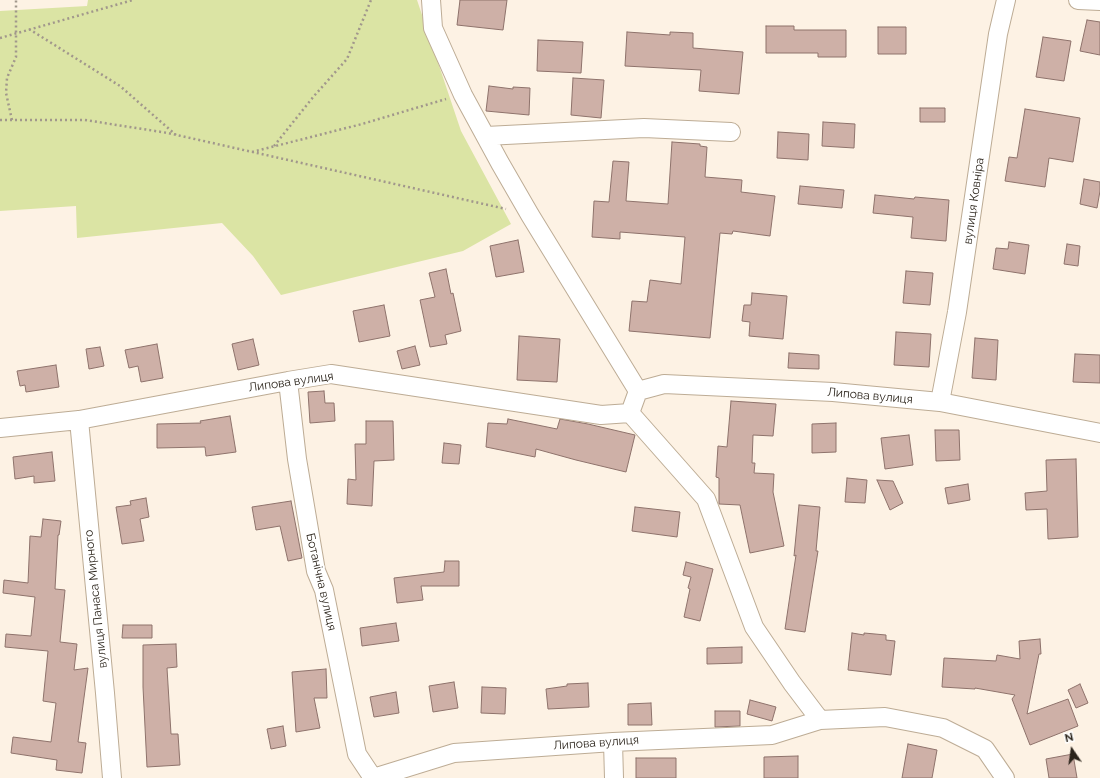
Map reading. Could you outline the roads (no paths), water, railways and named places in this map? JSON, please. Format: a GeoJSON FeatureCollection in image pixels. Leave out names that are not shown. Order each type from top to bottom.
{"type":"FeatureCollection","features":[{"type":"Feature","properties":{"kind":"street"},"geometry":{"type":"LineString","coordinates":[[431,0],[433,28],[463,95],[530,215],[638,391],[630,413],[706,500],[754,627],[792,683],[820,720]]}},
{"type":"Feature","properties":{"kind":"street","name":"вулиця Ковніра"},"geometry":{"type":"LineString","coordinates":[[940,402],[957,312],[998,34],[1006,0]]}},
{"type":"Feature","properties":{"kind":"street"},"geometry":{"type":"LineString","coordinates":[[1078,0],[1100,1]]}},
{"type":"Feature","properties":{"kind":"street"},"geometry":{"type":"LineString","coordinates":[[486,136],[644,128],[731,132]]}},
{"type":"Feature","properties":{"kind":"street","name":"Липова вулиця"},"geometry":{"type":"LineString","coordinates":[[0,428],[79,420],[331,374],[601,416],[630,413]]}},
{"type":"Feature","properties":{"kind":"street","name":"Ботанічна вулиця"},"geometry":{"type":"LineString","coordinates":[[288,381],[297,459],[316,571],[324,590],[357,754],[373,778]]}},
{"type":"Feature","properties":{"kind":"street","name":"Липова вулиця"},"geometry":{"type":"LineString","coordinates":[[638,391],[664,384],[833,392],[940,402],[1100,433]]}},
{"type":"Feature","properties":{"kind":"street","name":"вулиця Панаса Мирного"},"geometry":{"type":"LineString","coordinates":[[79,420],[112,778]]}},
{"type":"Feature","properties":{"kind":"street","name":"Липова вулиця"},"geometry":{"type":"LineString","coordinates":[[373,778],[454,753],[613,742],[772,735],[820,720],[885,717],[943,728],[985,749],[1005,778]]}},
{"type":"Feature","properties":{"kind":"street"},"geometry":{"type":"LineString","coordinates":[[613,742],[614,778]]}}]}
